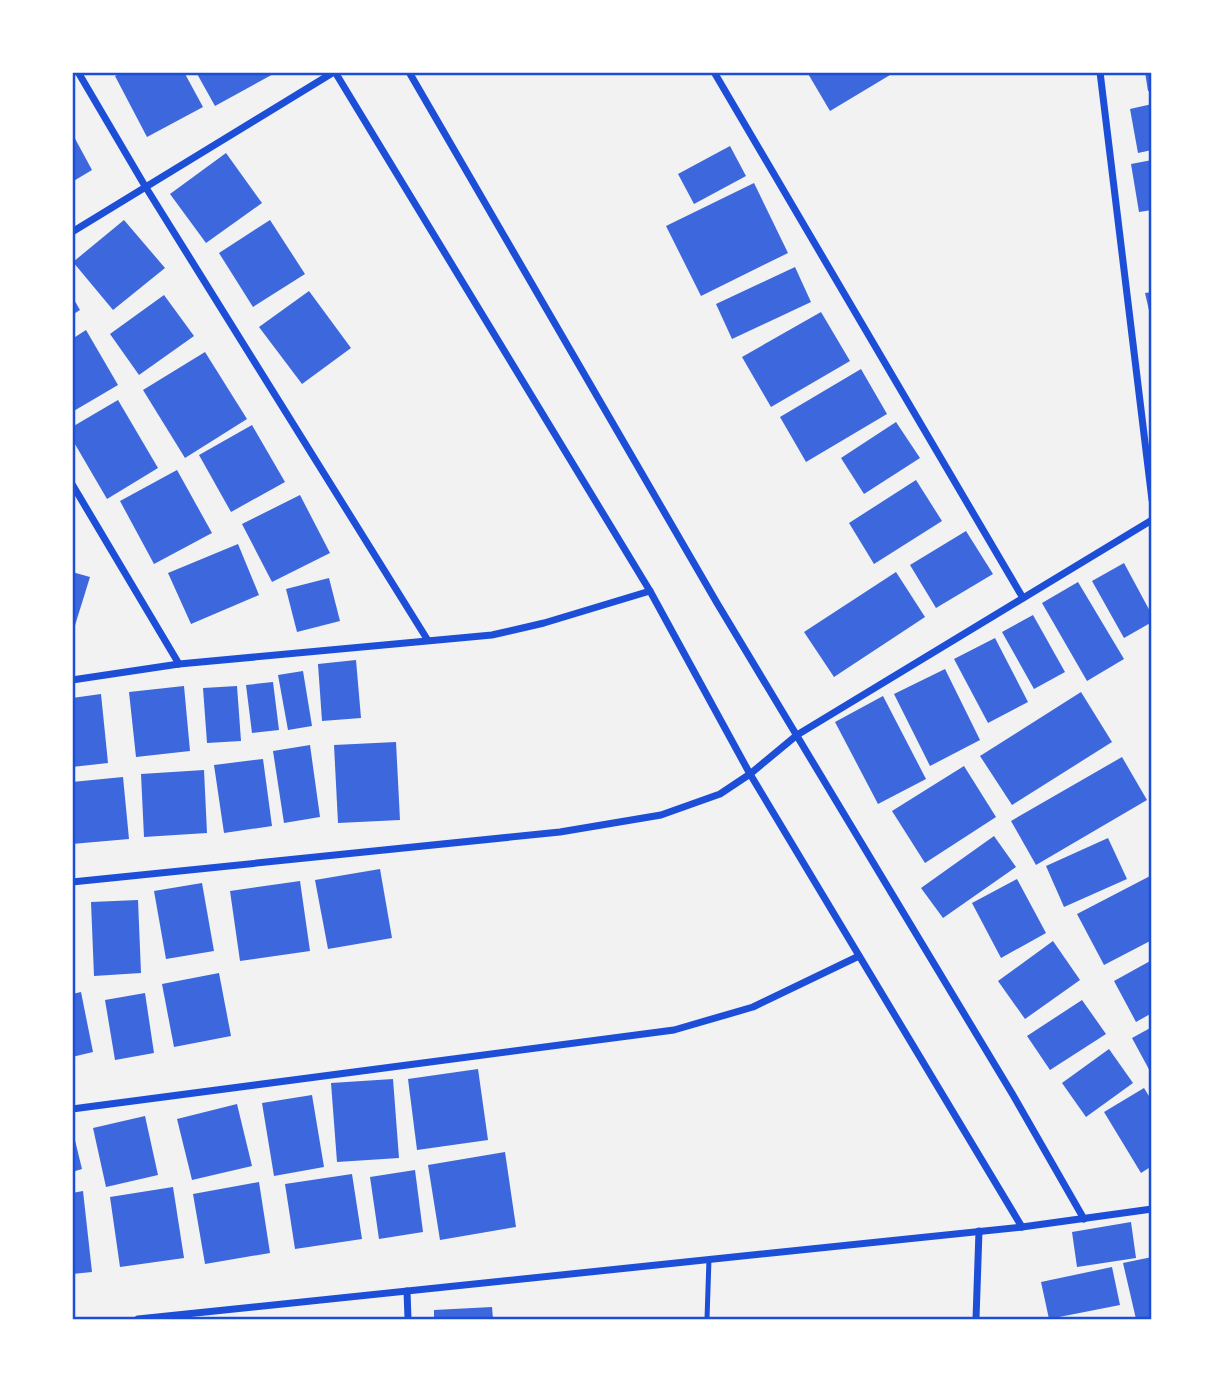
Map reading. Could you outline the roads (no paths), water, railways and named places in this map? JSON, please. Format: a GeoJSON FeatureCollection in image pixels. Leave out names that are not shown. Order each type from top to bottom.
{"type":"FeatureCollection","features":[{"type":"Feature","properties":{"kind":"street"},"geometry":{"type":"LineString","coordinates":[[78,72],[145,186],[427,639]]}},
{"type":"Feature","properties":{"kind":"street"},"geometry":{"type":"LineString","coordinates":[[72,232],[335,72],[650,591],[750,774],[1022,1227]]}},
{"type":"Feature","properties":{"kind":"street"},"geometry":{"type":"LineString","coordinates":[[409,72],[797,735],[1013,1094],[1084,1219]]}},
{"type":"Feature","properties":{"kind":"street"},"geometry":{"type":"LineString","coordinates":[[714,72],[1023,598]]}},
{"type":"Feature","properties":{"kind":"street"},"geometry":{"type":"LineString","coordinates":[[1100,72],[1152,500]]}},
{"type":"Feature","properties":{"kind":"street"},"geometry":{"type":"LineString","coordinates":[[72,484],[179,664]]}},
{"type":"Feature","properties":{"kind":"street"},"geometry":{"type":"LineString","coordinates":[[72,882],[560,832],[661,815],[720,794],[750,774],[797,735],[1152,520]]}},
{"type":"Feature","properties":{"kind":"street"},"geometry":{"type":"LineString","coordinates":[[72,680],[179,664],[505,632],[650,591]]}},
{"type":"Feature","properties":{"kind":"street"},"geometry":{"type":"LineString","coordinates":[[72,1109],[674,1030],[753,1007],[859,956]]}},
{"type":"Feature","properties":{"kind":"street"},"geometry":{"type":"LineString","coordinates":[[138,1319],[1022,1227],[1152,1209]]}},
{"type":"Feature","properties":{"kind":"street"},"geometry":{"type":"LineString","coordinates":[[976,1319],[979,1231]]}},
{"type":"Feature","properties":{"kind":"street"},"geometry":{"type":"LineString","coordinates":[[407,1291],[408,1319]]}},
{"type":"Feature","properties":{"kind":"lane"},"geometry":{"type":"LineString","coordinates":[[706,1319],[709,1259]]}}]}
